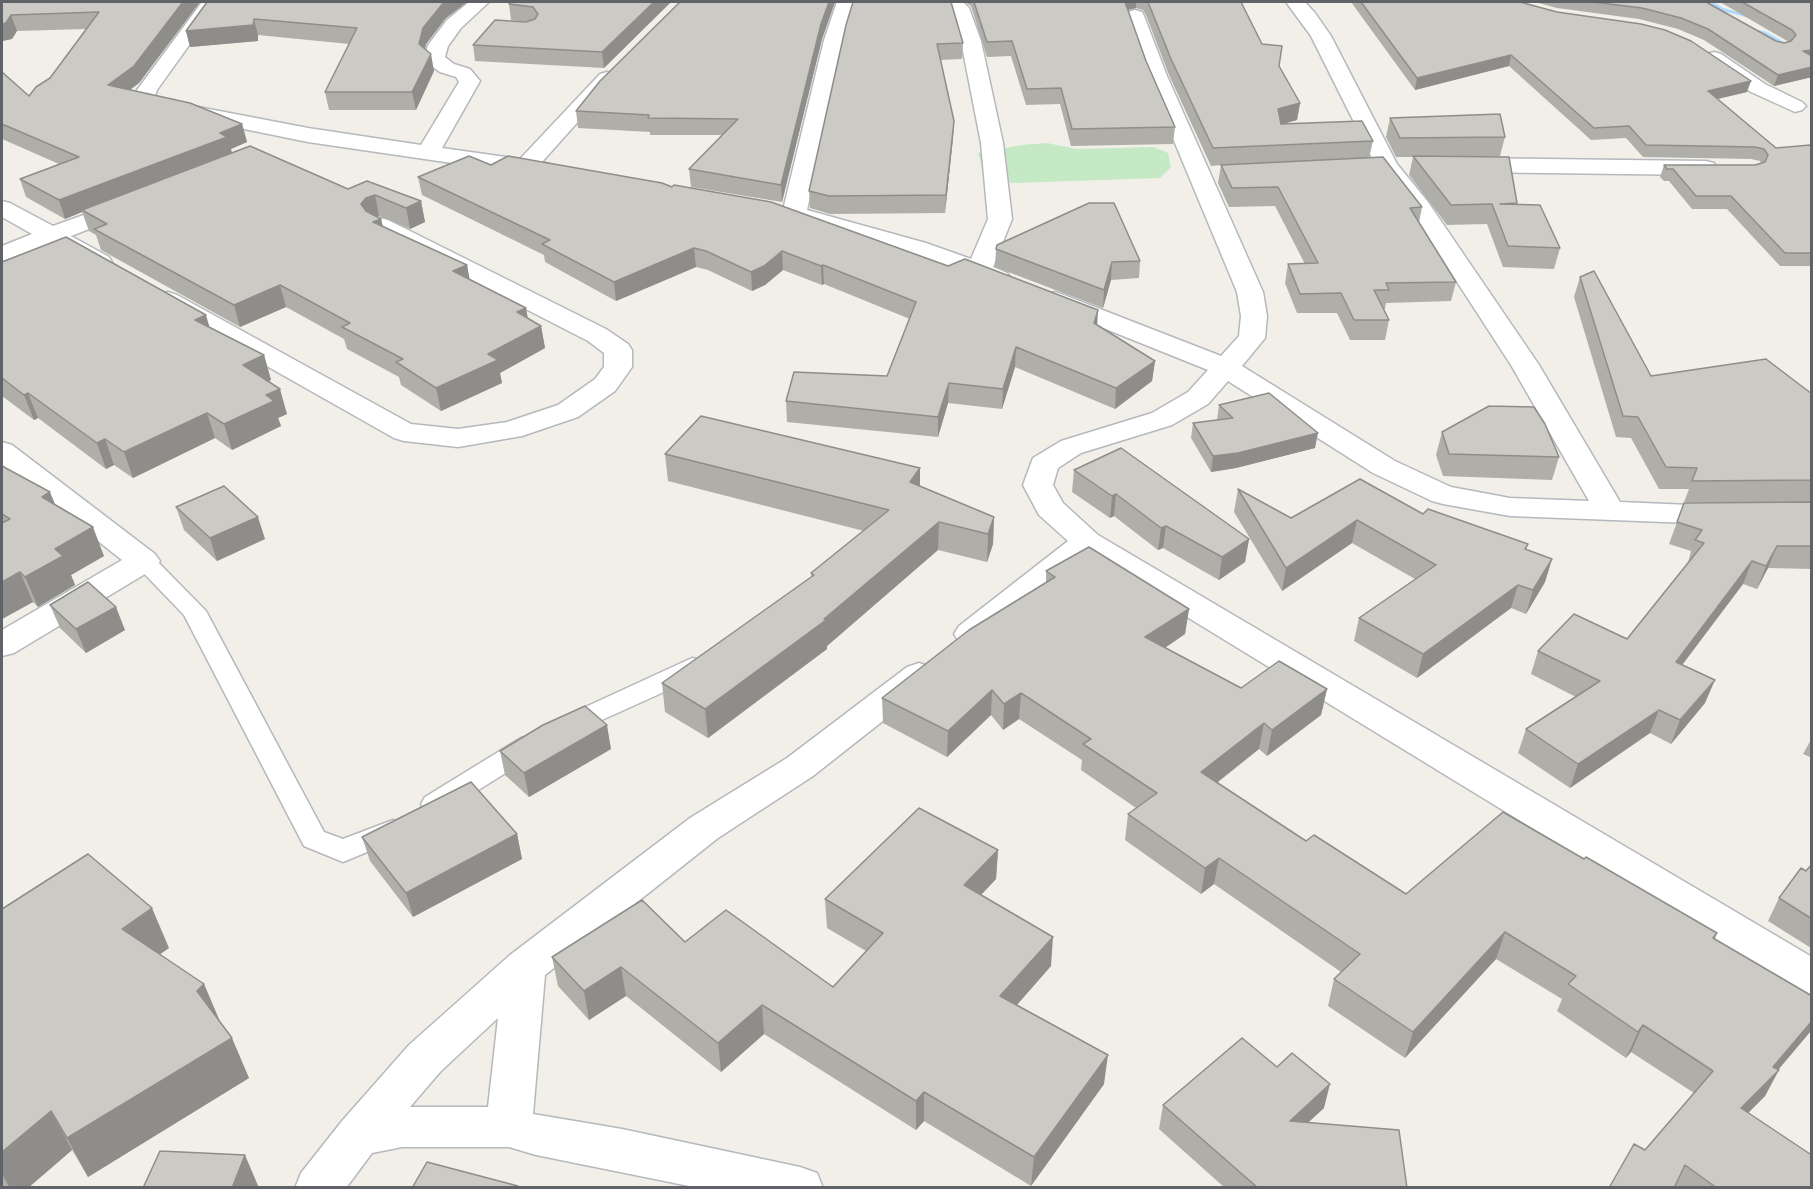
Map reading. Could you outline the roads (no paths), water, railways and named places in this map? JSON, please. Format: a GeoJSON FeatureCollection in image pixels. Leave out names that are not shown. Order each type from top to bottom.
{"type":"FeatureCollection","features":[{"type":"Feature","properties":{"kind":"street"},"geometry":{"type":"LineString","coordinates":[[212,2],[147,90],[144,99],[156,105],[308,135],[560,173]]}},
{"type":"Feature","properties":{"kind":"street"},"geometry":{"type":"LineString","coordinates":[[428,152],[470,81],[463,73],[447,68],[434,59],[438,45],[454,24],[480,2]]}},
{"type":"Feature","properties":{"kind":"street"},"geometry":{"type":"LineString","coordinates":[[846,2],[783,212],[917,248],[1029,289],[1225,367],[1384,467],[1443,495],[1510,507],[1690,514],[1812,513]]}},
{"type":"Feature","properties":{"kind":"street"},"geometry":{"type":"LineString","coordinates":[[946,2],[953,3],[960,8],[964,19],[971,41],[992,143],[1000,219],[979,270]]}},
{"type":"Feature","properties":{"kind":"street"},"geometry":{"type":"LineString","coordinates":[[1295,2],[1306,13],[1321,36],[1387,166],[1420,207],[1525,365],[1610,511]]}},
{"type":"Feature","properties":{"kind":"street"},"geometry":{"type":"LineString","coordinates":[[1135,16],[1156,76],[1213,174],[1250,292],[1254,316],[1252,338],[1198,398],[1162,418],[1071,447],[1044,464],[1038,485],[1050,508],[1087,542],[1812,978]]}},
{"type":"Feature","properties":{"kind":"street"},"geometry":{"type":"LineString","coordinates":[[454,24],[485,26]]}},
{"type":"Feature","properties":{"kind":"street"},"geometry":{"type":"LineString","coordinates":[[1696,46],[1758,88],[1795,106]]}},
{"type":"Feature","properties":{"kind":"street"},"geometry":{"type":"LineString","coordinates":[[525,167],[618,66]]}},
{"type":"Feature","properties":{"kind":"street"},"geometry":{"type":"LineString","coordinates":[[275,148],[308,135]]}},
{"type":"Feature","properties":{"kind":"street"},"geometry":{"type":"LineString","coordinates":[[1444,165],[1729,168]]}},
{"type":"Feature","properties":{"kind":"street"},"geometry":{"type":"LineString","coordinates":[[2,254],[153,196]]}},
{"type":"Feature","properties":{"kind":"street"},"geometry":{"type":"LineString","coordinates":[[2,208],[404,432],[458,438],[512,430],[568,411],[605,385],[618,367],[618,350],[597,335],[380,225]]}},
{"type":"Feature","properties":{"kind":"street"},"geometry":{"type":"LineString","coordinates":[[2,451],[144,561],[2,645]]}},
{"type":"Feature","properties":{"kind":"street"},"geometry":{"type":"LineString","coordinates":[[318,1188],[358,1135],[425,1058],[525,967],[704,828],[800,767],[1087,542]]}},
{"type":"Feature","properties":{"kind":"street"},"geometry":{"type":"LineString","coordinates":[[509,1127],[525,967]]}},
{"type":"Feature","properties":{"kind":"street"},"geometry":{"type":"LineString","coordinates":[[358,1135],[402,1127],[509,1127],[536,1135],[622,1150],[800,1188]]}},
{"type":"Feature","properties":{"kind":"lane"},"geometry":{"type":"LineString","coordinates":[[144,561],[194,611],[314,839],[343,851],[386,834],[537,740],[677,676],[713,652]]}},
{"type":"Feature","properties":{"kind":"waterway"},"geometry":{"type":"LineString","coordinates":[[1709,2],[1721,9],[1761,19]]}},
{"type":"Feature","properties":{"kind":"waterway"},"geometry":{"type":"LineString","coordinates":[[1744,28],[1764,33],[1790,49],[1812,55]]}}]}
